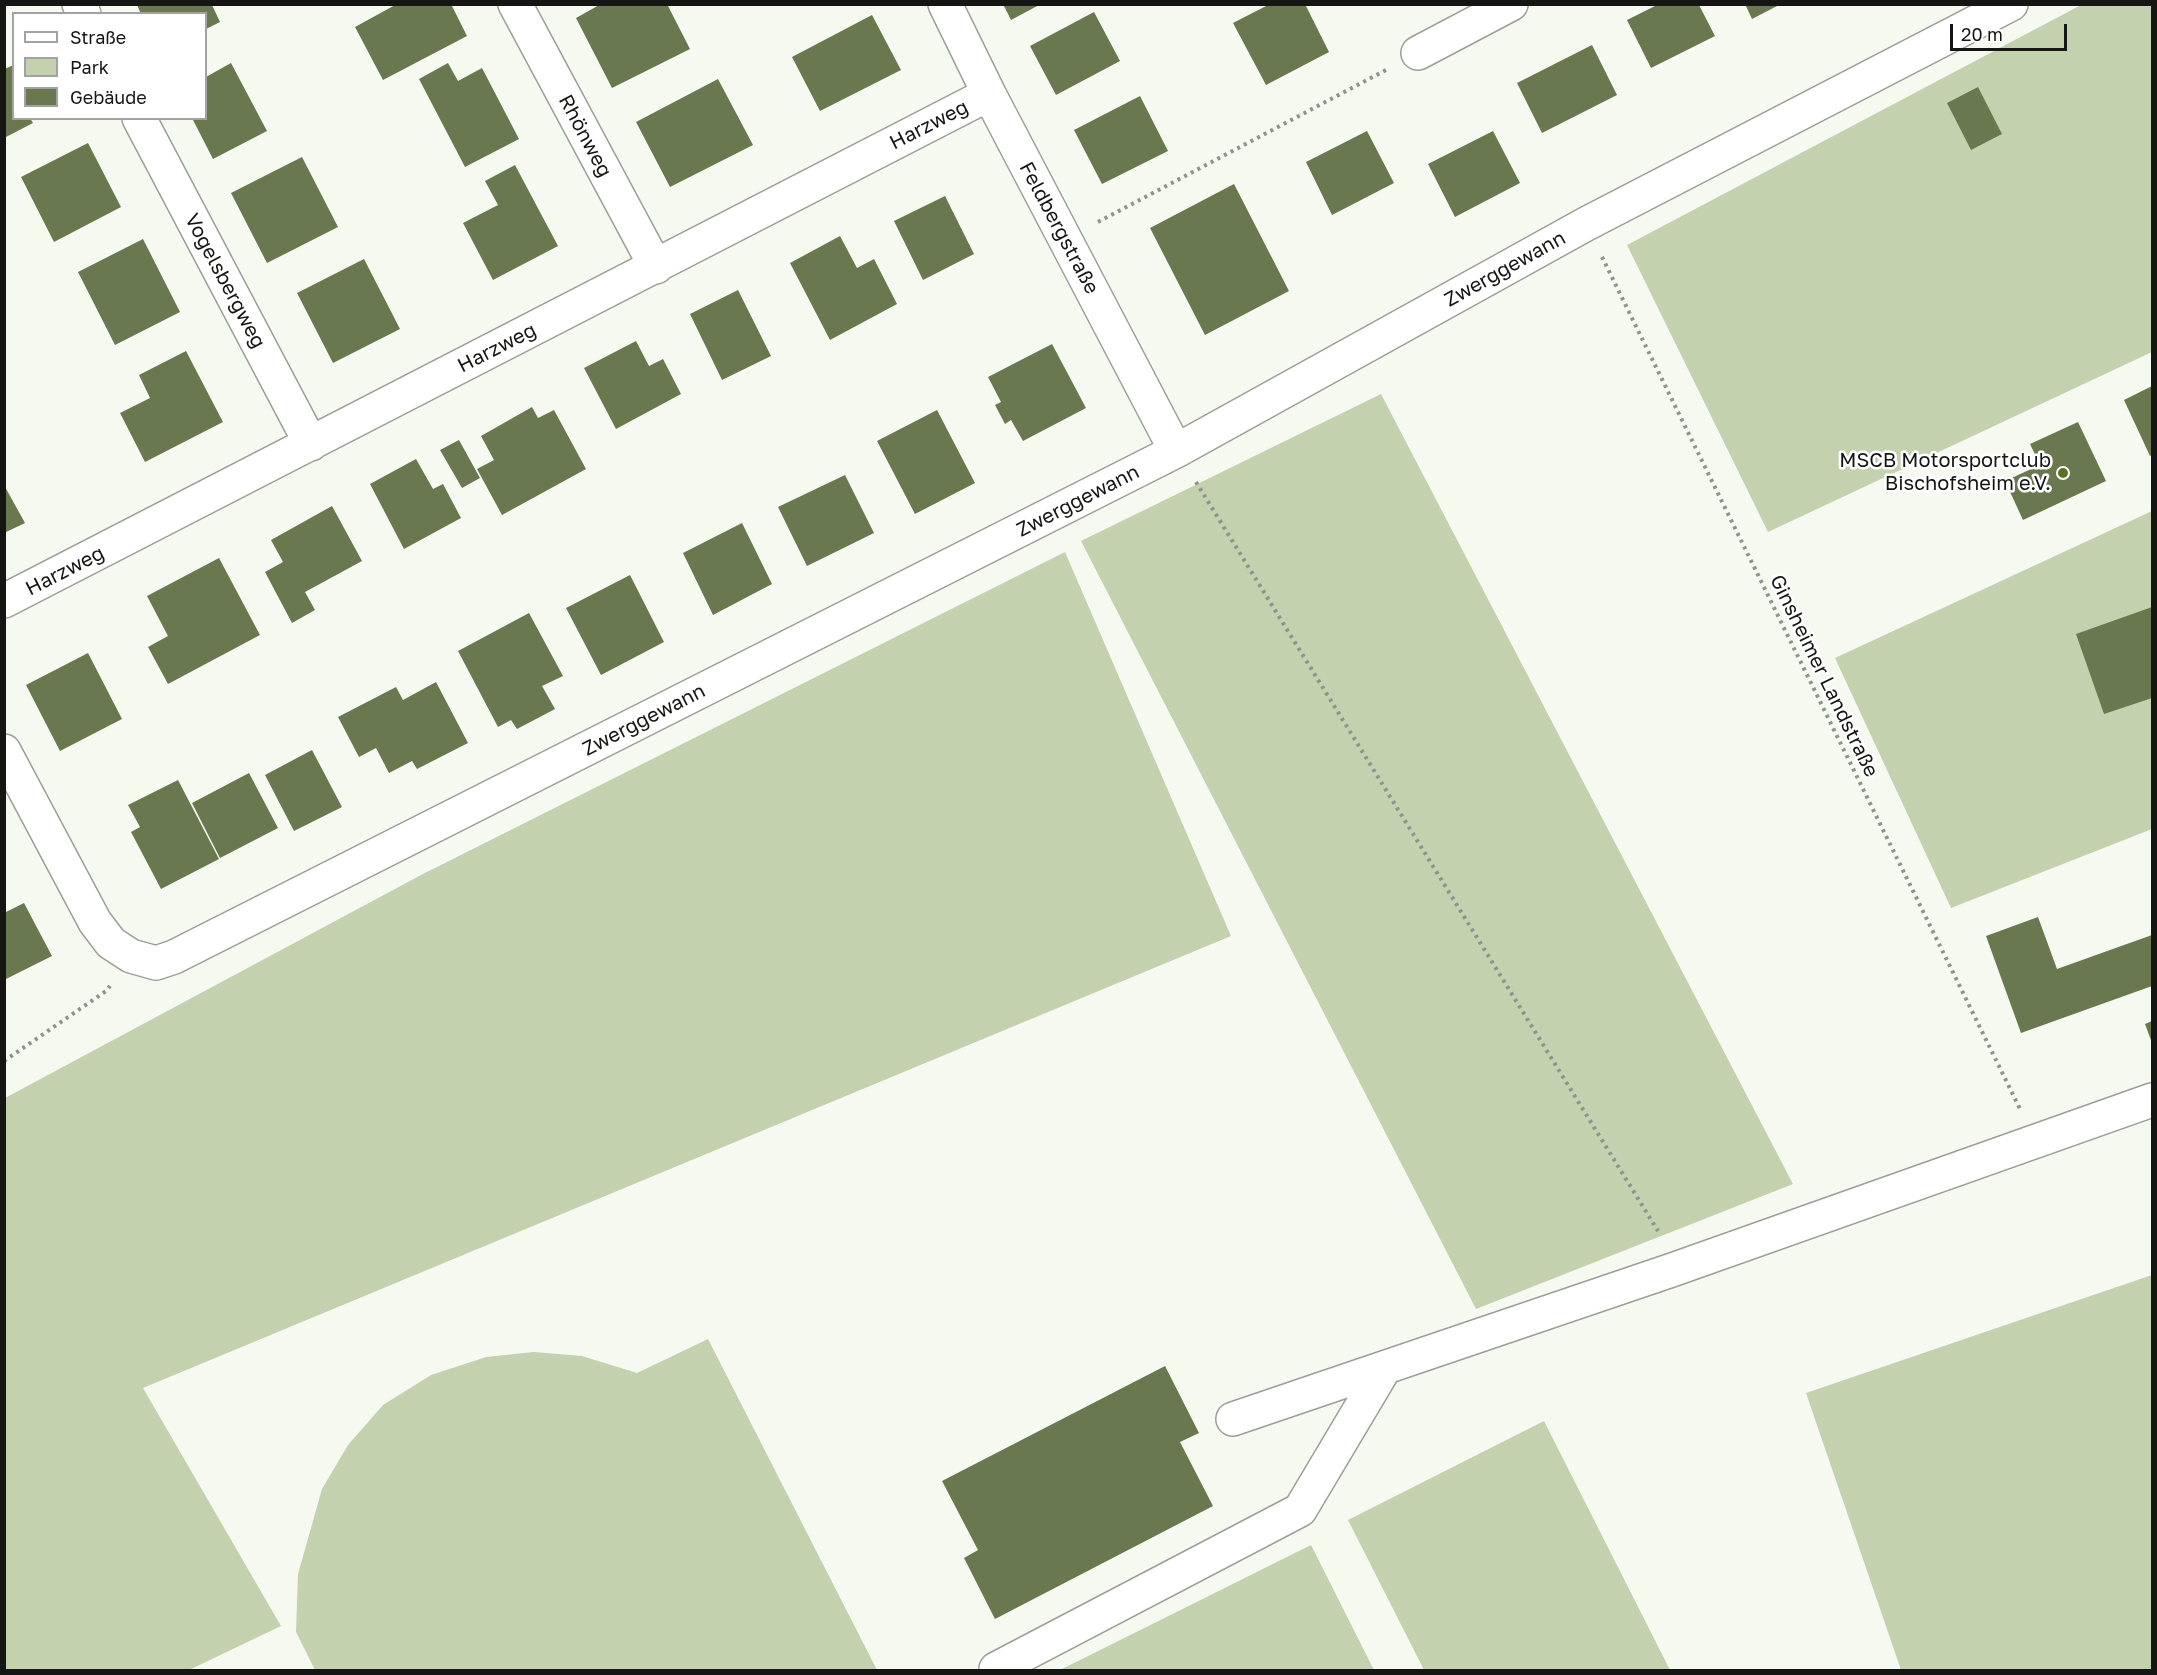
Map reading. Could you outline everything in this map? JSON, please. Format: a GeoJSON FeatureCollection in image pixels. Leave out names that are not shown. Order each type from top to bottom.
{"type":"FeatureCollection","features":[{"type":"Feature","properties":{"kind":"street","name":"Rhönweg"},"geometry":{"type":"LineString","coordinates":[[515,4],[656,267]]}},
{"type":"Feature","properties":{"kind":"street","name":"Feldbergstraße"},"geometry":{"type":"LineString","coordinates":[[945,4],[989,94],[1176,451]]}},
{"type":"Feature","properties":{"kind":"street"},"geometry":{"type":"LineString","coordinates":[[1418,53],[1511,4]]}},
{"type":"Feature","properties":{"kind":"street","name":"Zwerggewann"},"geometry":{"type":"LineString","coordinates":[[131,956],[156,963],[174,957],[1176,451],[1586,224],[2011,4]]}},
{"type":"Feature","properties":{"kind":"street","name":"Harzweg"},"geometry":{"type":"LineString","coordinates":[[4,602],[989,94]]}},
{"type":"Feature","properties":{"kind":"street","name":"Vogelsbergweg"},"geometry":{"type":"LineString","coordinates":[[140,120],[311,444]]}},
{"type":"Feature","properties":{"kind":"street"},"geometry":{"type":"LineString","coordinates":[[4,751],[95,921],[111,943],[131,956]]}},
{"type":"Feature","properties":{"kind":"street"},"geometry":{"type":"LineString","coordinates":[[1233,1419],[1672,1270],[2152,1100]]}},
{"type":"Feature","properties":{"kind":"street"},"geometry":{"type":"LineString","coordinates":[[996,1669],[1300,1510],[1384,1369]]}},
{"type":"Feature","properties":{"kind":"path"},"geometry":{"type":"LineString","coordinates":[[1065,240],[1418,53]]}},
{"type":"Feature","properties":{"kind":"path","name":"Ginsheimer Landstraße"},"geometry":{"type":"LineString","coordinates":[[1586,224],[2036,1142]]}},
{"type":"Feature","properties":{"kind":"path"},"geometry":{"type":"LineString","coordinates":[[1176,451],[1658,1232]]}},
{"type":"Feature","properties":{"kind":"path"},"geometry":{"type":"LineString","coordinates":[[4,1061],[106,991],[131,956]]}},
{"type":"Feature","properties":{"kind":"green space"},"geometry":{"type":"Polygon","coordinates":[[[2081,5],[2152,5],[2152,352],[1768,532],[1627,245],[2081,5]]]}},
{"type":"Feature","properties":{"kind":"green space"},"geometry":{"type":"Polygon","coordinates":[[[1381,394],[1793,1184],[1476,1309],[1081,541],[1381,394]]]}},
{"type":"Feature","properties":{"kind":"green space"},"geometry":{"type":"Polygon","coordinates":[[[2152,511],[2152,829],[1951,908],[1835,658],[2152,511]]]}},
{"type":"Feature","properties":{"kind":"green space"},"geometry":{"type":"Polygon","coordinates":[[[1065,552],[1231,936],[143,1388],[281,1626],[189,1670],[5,1670],[5,1098],[421,875],[1065,552]]]}},
{"type":"Feature","properties":{"kind":"green space"},"geometry":{"type":"Polygon","coordinates":[[[2152,1275],[2152,1670],[1901,1670],[1806,1393],[2152,1275]]]}},
{"type":"Feature","properties":{"kind":"green space"},"geometry":{"type":"Polygon","coordinates":[[[708,1339],[877,1670],[315,1670],[296,1632],[298,1574],[322,1489],[348,1445],[383,1405],[431,1375],[486,1357],[534,1352],[582,1356],[637,1373],[708,1339]]]}},
{"type":"Feature","properties":{"kind":"green space"},"geometry":{"type":"Polygon","coordinates":[[[1544,1421],[1670,1670],[1424,1670],[1348,1520],[1544,1421]]]}},
{"type":"Feature","properties":{"kind":"green space"},"geometry":{"type":"Polygon","coordinates":[[[1311,1545],[1374,1670],[1060,1670],[1311,1545]]]}},
{"type":"Feature","properties":{"kind":"building"},"geometry":{"type":"Polygon","coordinates":[[[397,4],[451,4],[467,36],[383,80],[355,27],[397,4]]]}},
{"type":"Feature","properties":{"kind":"building"},"geometry":{"type":"Polygon","coordinates":[[[601,4],[667,4],[690,49],[612,88],[576,18],[601,4]]]}},
{"type":"Feature","properties":{"kind":"building"},"geometry":{"type":"Polygon","coordinates":[[[1003,4],[1041,4],[1011,20],[1003,4]]]}},
{"type":"Feature","properties":{"kind":"building"},"geometry":{"type":"Polygon","coordinates":[[[1270,4],[1305,4],[1329,52],[1266,85],[1233,23],[1270,4]]]}},
{"type":"Feature","properties":{"kind":"building"},"geometry":{"type":"Polygon","coordinates":[[[1745,4],[1781,4],[1752,19],[1745,4]]]}},
{"type":"Feature","properties":{"kind":"building"},"geometry":{"type":"Polygon","coordinates":[[[137,5],[212,5],[220,22],[207,28],[207,12],[140,12],[137,5]]]}},
{"type":"Feature","properties":{"kind":"building"},"geometry":{"type":"Polygon","coordinates":[[[1657,5],[1699,5],[1715,36],[1651,68],[1627,20],[1657,5]]]}},
{"type":"Feature","properties":{"kind":"building"},"geometry":{"type":"Polygon","coordinates":[[[1094,12],[1120,61],[1056,95],[1030,46],[1094,12]]]}},
{"type":"Feature","properties":{"kind":"building"},"geometry":{"type":"Polygon","coordinates":[[[872,15],[901,70],[820,111],[792,57],[872,15]]]}},
{"type":"Feature","properties":{"kind":"building"},"geometry":{"type":"Polygon","coordinates":[[[1592,45],[1617,95],[1542,133],[1517,83],[1592,45]]]}},
{"type":"Feature","properties":{"kind":"building"},"geometry":{"type":"Polygon","coordinates":[[[231,63],[267,131],[213,159],[193,120],[207,120],[207,76],[231,63]]]}},
{"type":"Feature","properties":{"kind":"building"},"geometry":{"type":"Polygon","coordinates":[[[448,63],[458,81],[482,68],[519,139],[465,167],[419,79],[448,63]]]}},
{"type":"Feature","properties":{"kind":"building"},"geometry":{"type":"Polygon","coordinates":[[[12,66],[12,120],[31,120],[33,123],[4,138],[4,69],[12,66]]]}},
{"type":"Feature","properties":{"kind":"building"},"geometry":{"type":"Polygon","coordinates":[[[718,79],[753,145],[670,187],[636,122],[718,79]]]}},
{"type":"Feature","properties":{"kind":"building"},"geometry":{"type":"Polygon","coordinates":[[[1978,87],[2002,134],[1971,150],[1947,103],[1978,87]]]}},
{"type":"Feature","properties":{"kind":"building"},"geometry":{"type":"Polygon","coordinates":[[[1140,96],[1168,151],[1102,184],[1074,130],[1140,96]]]}},
{"type":"Feature","properties":{"kind":"building"},"geometry":{"type":"Polygon","coordinates":[[[1367,131],[1394,183],[1332,215],[1306,162],[1367,131]]]}},
{"type":"Feature","properties":{"kind":"building"},"geometry":{"type":"Polygon","coordinates":[[[1493,131],[1520,183],[1455,217],[1428,164],[1493,131]]]}},
{"type":"Feature","properties":{"kind":"building"},"geometry":{"type":"Polygon","coordinates":[[[88,143],[121,207],[54,242],[21,177],[88,143]]]}},
{"type":"Feature","properties":{"kind":"building"},"geometry":{"type":"Polygon","coordinates":[[[302,157],[338,227],[267,263],[231,193],[302,157]]]}},
{"type":"Feature","properties":{"kind":"building"},"geometry":{"type":"Polygon","coordinates":[[[515,165],[558,246],[493,280],[463,223],[498,205],[485,181],[515,165]]]}},
{"type":"Feature","properties":{"kind":"building"},"geometry":{"type":"Polygon","coordinates":[[[1234,184],[1289,291],[1205,335],[1150,228],[1234,184]]]}},
{"type":"Feature","properties":{"kind":"building"},"geometry":{"type":"Polygon","coordinates":[[[945,196],[974,254],[923,280],[894,221],[945,196]]]}},
{"type":"Feature","properties":{"kind":"building"},"geometry":{"type":"Polygon","coordinates":[[[840,236],[857,268],[874,259],[897,304],[830,340],[790,263],[840,236]]]}},
{"type":"Feature","properties":{"kind":"building"},"geometry":{"type":"Polygon","coordinates":[[[143,239],[180,312],[115,345],[78,272],[143,239]]]}},
{"type":"Feature","properties":{"kind":"building"},"geometry":{"type":"Polygon","coordinates":[[[364,259],[400,329],[333,363],[297,293],[364,259]]]}},
{"type":"Feature","properties":{"kind":"building"},"geometry":{"type":"Polygon","coordinates":[[[738,290],[771,356],[722,380],[690,314],[738,290]]]}},
{"type":"Feature","properties":{"kind":"building"},"geometry":{"type":"Polygon","coordinates":[[[636,341],[649,366],[663,359],[681,394],[616,429],[584,368],[636,341]]]}},
{"type":"Feature","properties":{"kind":"building"},"geometry":{"type":"Polygon","coordinates":[[[1052,344],[1086,408],[1023,441],[1011,420],[1005,424],[995,405],[1001,402],[988,377],[1052,344]]]}},
{"type":"Feature","properties":{"kind":"building"},"geometry":{"type":"Polygon","coordinates":[[[186,351],[223,422],[145,462],[120,413],[150,398],[139,375],[186,351]]]}},
{"type":"Feature","properties":{"kind":"building"},"geometry":{"type":"Polygon","coordinates":[[[2152,386],[2152,455],[2150,456],[2124,400],[2152,386]]]}},
{"type":"Feature","properties":{"kind":"building"},"geometry":{"type":"Polygon","coordinates":[[[532,407],[538,418],[554,410],[586,469],[502,515],[477,469],[494,460],[481,436],[532,407]]]}},
{"type":"Feature","properties":{"kind":"building"},"geometry":{"type":"Polygon","coordinates":[[[937,410],[975,483],[915,514],[877,441],[937,410]]]}},
{"type":"Feature","properties":{"kind":"building","name":"MSCB Motorsportclub Bischofsheim e.V."},"geometry":{"type":"Polygon","coordinates":[[[2078,422],[2106,481],[2023,520],[2005,481],[2040,465],[2030,444],[2078,422]]]}},
{"type":"Feature","properties":{"kind":"building"},"geometry":{"type":"Polygon","coordinates":[[[459,440],[480,478],[462,488],[440,450],[459,440]]]}},
{"type":"Feature","properties":{"kind":"building"},"geometry":{"type":"Polygon","coordinates":[[[416,459],[433,489],[443,484],[461,518],[404,549],[370,484],[416,459]]]}},
{"type":"Feature","properties":{"kind":"building"},"geometry":{"type":"Polygon","coordinates":[[[845,475],[874,533],[807,566],[778,507],[845,475]]]}},
{"type":"Feature","properties":{"kind":"building"},"geometry":{"type":"Polygon","coordinates":[[[4,485],[25,523],[4,533],[4,485]]]}},
{"type":"Feature","properties":{"kind":"building"},"geometry":{"type":"Polygon","coordinates":[[[332,506],[362,561],[305,592],[315,610],[292,623],[265,572],[283,562],[271,540],[332,506]]]}},
{"type":"Feature","properties":{"kind":"building"},"geometry":{"type":"Polygon","coordinates":[[[742,523],[772,584],[713,615],[683,553],[742,523]]]}},
{"type":"Feature","properties":{"kind":"building"},"geometry":{"type":"Polygon","coordinates":[[[219,558],[260,635],[168,684],[148,647],[168,636],[147,596],[219,558]]]}},
{"type":"Feature","properties":{"kind":"building"},"geometry":{"type":"Polygon","coordinates":[[[630,575],[664,642],[601,675],[566,608],[630,575]]]}},
{"type":"Feature","properties":{"kind":"building"},"geometry":{"type":"Polygon","coordinates":[[[2152,607],[2152,698],[2104,714],[2076,634],[2152,607]]]}},
{"type":"Feature","properties":{"kind":"building"},"geometry":{"type":"Polygon","coordinates":[[[529,613],[563,676],[542,686],[555,709],[517,729],[511,720],[498,727],[458,651],[529,613]]]}},
{"type":"Feature","properties":{"kind":"building"},"geometry":{"type":"Polygon","coordinates":[[[88,653],[122,719],[60,751],[26,685],[88,653]]]}},
{"type":"Feature","properties":{"kind":"building"},"geometry":{"type":"Polygon","coordinates":[[[436,682],[468,743],[417,769],[412,761],[389,773],[376,748],[359,757],[338,717],[396,687],[403,700],[436,682]]]}},
{"type":"Feature","properties":{"kind":"building"},"geometry":{"type":"Polygon","coordinates":[[[312,750],[342,807],[294,831],[265,775],[312,750]]]}},
{"type":"Feature","properties":{"kind":"building"},"geometry":{"type":"Polygon","coordinates":[[[249,773],[278,828],[220,858],[192,803],[249,773]]]}},
{"type":"Feature","properties":{"kind":"building"},"geometry":{"type":"Polygon","coordinates":[[[178,780],[219,859],[161,889],[131,832],[140,827],[128,805],[178,780]]]}},
{"type":"Feature","properties":{"kind":"building"},"geometry":{"type":"Polygon","coordinates":[[[24,903],[52,956],[4,980],[4,913],[24,903]]]}},
{"type":"Feature","properties":{"kind":"building"},"geometry":{"type":"Polygon","coordinates":[[[2038,917],[2057,969],[2152,935],[2152,986],[2021,1033],[1986,936],[2038,917]]]}},
{"type":"Feature","properties":{"kind":"building"},"geometry":{"type":"Polygon","coordinates":[[[2152,1021],[2152,1043],[2145,1024],[2152,1021]]]}},
{"type":"Feature","properties":{"kind":"building"},"geometry":{"type":"Polygon","coordinates":[[[1165,1366],[1199,1433],[1180,1442],[1213,1506],[995,1619],[964,1558],[978,1550],[942,1481],[1165,1366]]]}},
{"type":"Feature","properties":{"kind":"place","name":"MSCB Motorsportclub Bischofsheim e.V."},"geometry":{"type":"Point","coordinates":[2063,473]}}]}
